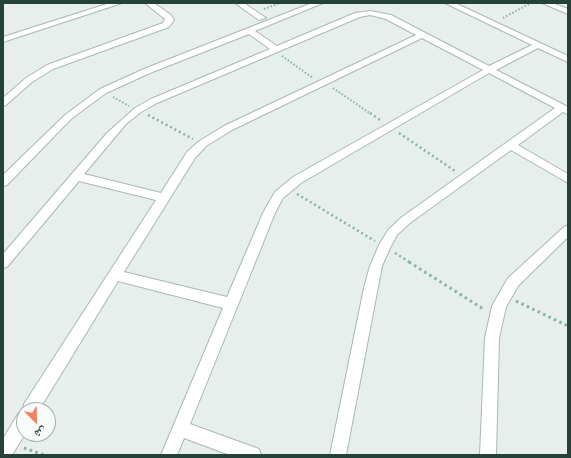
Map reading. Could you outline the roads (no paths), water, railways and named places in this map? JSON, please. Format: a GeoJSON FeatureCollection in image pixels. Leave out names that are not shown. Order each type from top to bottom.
{"type":"FeatureCollection","features":[{"type":"Feature","properties":{"kind":"street"},"geometry":{"type":"LineString","coordinates":[[3,40],[118,3]]}},
{"type":"Feature","properties":{"kind":"street"},"geometry":{"type":"LineString","coordinates":[[3,103],[29,80],[50,67],[166,25],[170,20],[168,17],[149,3]]}},
{"type":"Feature","properties":{"kind":"street"},"geometry":{"type":"LineString","coordinates":[[239,3],[254,13],[271,14]]}},
{"type":"Feature","properties":{"kind":"street"},"geometry":{"type":"LineString","coordinates":[[253,3],[263,14]]}},
{"type":"Feature","properties":{"kind":"street"},"geometry":{"type":"LineString","coordinates":[[3,182],[68,116],[103,92],[147,71],[318,3]]}},
{"type":"Feature","properties":{"kind":"street"},"geometry":{"type":"LineString","coordinates":[[449,3],[568,59]]}},
{"type":"Feature","properties":{"kind":"street"},"geometry":{"type":"LineString","coordinates":[[465,3],[568,52]]}},
{"type":"Feature","properties":{"kind":"street"},"geometry":{"type":"LineString","coordinates":[[546,3],[568,12]]}},
{"type":"Feature","properties":{"kind":"street"},"geometry":{"type":"LineString","coordinates":[[3,263],[115,130],[138,110],[154,101],[364,14],[383,15],[565,109],[510,145],[406,220],[393,232],[384,246],[376,266],[338,455]]}},
{"type":"Feature","properties":{"kind":"street"},"geometry":{"type":"LineString","coordinates":[[250,31],[276,50]]}},
{"type":"Feature","properties":{"kind":"street"},"geometry":{"type":"LineString","coordinates":[[35,402],[182,167],[202,144],[228,128],[422,35]]}},
{"type":"Feature","properties":{"kind":"street"},"geometry":{"type":"LineString","coordinates":[[169,455],[273,204],[286,188],[389,126],[489,70],[538,45]]}},
{"type":"Feature","properties":{"kind":"street"},"geometry":{"type":"LineString","coordinates":[[510,145],[568,179]]}},
{"type":"Feature","properties":{"kind":"street"},"geometry":{"type":"LineString","coordinates":[[76,176],[163,198]]}},
{"type":"Feature","properties":{"kind":"street"},"geometry":{"type":"LineString","coordinates":[[488,455],[492,338],[496,317],[504,296],[524,270],[568,230]]}},
{"type":"Feature","properties":{"kind":"street"},"geometry":{"type":"LineString","coordinates":[[114,275],[231,304]]}},
{"type":"Feature","properties":{"kind":"street"},"geometry":{"type":"LineString","coordinates":[[180,429],[253,455]]}},
{"type":"Feature","properties":{"kind":"street"},"geometry":{"type":"LineString","coordinates":[[3,454],[16,433]]}}]}
